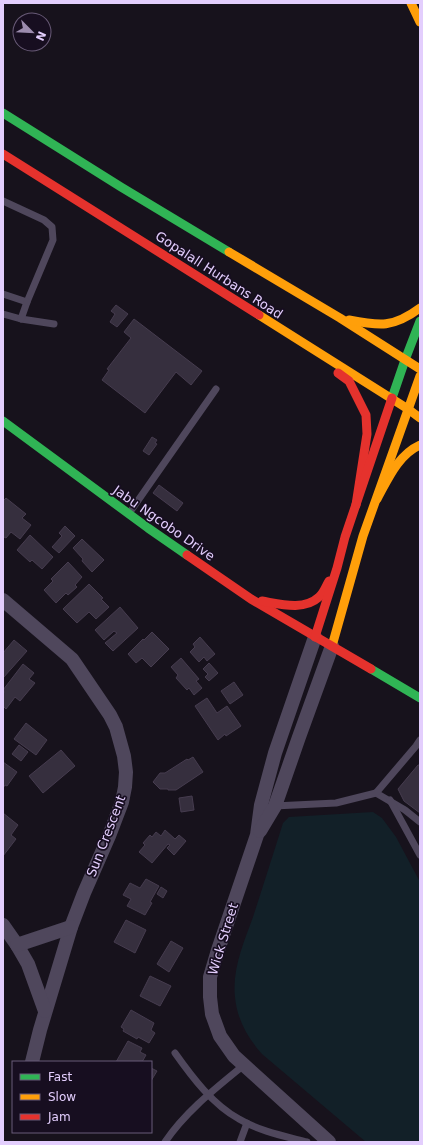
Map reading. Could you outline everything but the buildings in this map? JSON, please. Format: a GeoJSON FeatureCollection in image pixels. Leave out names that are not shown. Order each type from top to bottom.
{"type":"FeatureCollection","features":[{"type":"Feature","properties":{"kind":"main road"},"geometry":{"type":"LineString","coordinates":[[411,3],[420,22]]}},
{"type":"Feature","properties":{"kind":"main road","name":"Gopalall Hurbans Road"},"geometry":{"type":"LineString","coordinates":[[3,113],[121,187],[340,318],[420,368]]}},
{"type":"Feature","properties":{"kind":"main road","name":"Gopalall Hurbans Road"},"geometry":{"type":"LineString","coordinates":[[3,154],[420,418]]}},
{"type":"Feature","properties":{"kind":"main road"},"geometry":{"type":"LineString","coordinates":[[340,318],[375,325],[387,325],[400,321],[420,308]]}},
{"type":"Feature","properties":{"kind":"main road"},"geometry":{"type":"LineString","coordinates":[[315,637],[337,568],[345,537],[420,321]]}},
{"type":"Feature","properties":{"kind":"main road"},"geometry":{"type":"LineString","coordinates":[[278,328],[349,381],[366,415],[367,434],[356,505]]}},
{"type":"Feature","properties":{"kind":"main road"},"geometry":{"type":"LineString","coordinates":[[332,646],[363,536],[420,376]]}},
{"type":"Feature","properties":{"kind":"main road","name":"Jabu Ngcobo Drive"},"geometry":{"type":"LineString","coordinates":[[3,421],[129,514],[250,599],[420,698]]}},
{"type":"Feature","properties":{"kind":"main road"},"geometry":{"type":"LineString","coordinates":[[377,499],[400,460],[407,452],[420,445]]}},
{"type":"Feature","properties":{"kind":"main road"},"geometry":{"type":"LineString","coordinates":[[250,599],[292,606],[313,602],[320,597],[337,568]]}},
{"type":"Feature","properties":{"kind":"street","name":"Sun Crescent"},"geometry":{"type":"LineString","coordinates":[[3,600],[72,659],[110,715],[116,727],[124,756],[126,772],[122,802],[71,927],[45,1011],[32,1061]]}},
{"type":"Feature","properties":{"kind":"street","name":"Wick Street"},"geometry":{"type":"LineString","coordinates":[[315,637],[275,753],[261,805],[257,835],[210,977],[210,997],[212,1014],[220,1036],[234,1056],[329,1142]]}},
{"type":"Feature","properties":{"kind":"street","name":"Wick Street"},"geometry":{"type":"LineString","coordinates":[[257,835],[275,806],[332,646]]}},
{"type":"Feature","properties":{"kind":"street"},"geometry":{"type":"LineString","coordinates":[[3,925],[17,945],[32,974],[45,1011]]}},
{"type":"Feature","properties":{"kind":"street"},"geometry":{"type":"LineString","coordinates":[[17,945],[71,927]]}},
{"type":"Feature","properties":{"kind":"lane"},"geometry":{"type":"LineString","coordinates":[[3,201],[44,220],[52,227],[54,240],[21,319]]}},
{"type":"Feature","properties":{"kind":"lane"},"geometry":{"type":"LineString","coordinates":[[3,294],[27,302]]}},
{"type":"Feature","properties":{"kind":"lane"},"geometry":{"type":"LineString","coordinates":[[3,314],[21,319],[54,324]]}},
{"type":"Feature","properties":{"kind":"lane"},"geometry":{"type":"LineString","coordinates":[[129,514],[216,389]]}},
{"type":"Feature","properties":{"kind":"lane"},"geometry":{"type":"LineString","coordinates":[[261,805],[275,806],[336,803],[376,792],[419,745]]}},
{"type":"Feature","properties":{"kind":"lane"},"geometry":{"type":"LineString","coordinates":[[376,792],[405,810],[420,822]]}},
{"type":"Feature","properties":{"kind":"lane"},"geometry":{"type":"LineString","coordinates":[[390,800],[420,855]]}},
{"type":"Feature","properties":{"kind":"lane"},"geometry":{"type":"LineString","coordinates":[[175,1053],[186,1069],[208,1094],[229,1113],[247,1123],[307,1142]]}},
{"type":"Feature","properties":{"kind":"lane"},"geometry":{"type":"LineString","coordinates":[[165,1142],[173,1130],[208,1094],[244,1065]]}},
{"type":"Feature","properties":{"kind":"lane"},"geometry":{"type":"LineString","coordinates":[[240,1142],[247,1123]]}},
{"type":"Feature","properties":{"kind":"shaded area"},"geometry":{"type":"Polygon","coordinates":[[[373,812],[382,818],[396,837],[420,882],[420,1142],[366,1142],[262,1054],[252,1041],[240,1020],[236,1005],[235,976],[237,966],[283,823],[289,817],[373,812]]]}},
{"type":"Feature","properties":{"kind":"traffic: fast"},"geometry":{"type":"LineString","coordinates":[[3,113],[121,187],[229,252]]}},
{"type":"Feature","properties":{"kind":"traffic: fast"},"geometry":{"type":"LineString","coordinates":[[392,398],[420,321]]}},
{"type":"Feature","properties":{"kind":"traffic: fast"},"geometry":{"type":"LineString","coordinates":[[3,421],[187,555]]}},
{"type":"Feature","properties":{"kind":"traffic: fast"},"geometry":{"type":"LineString","coordinates":[[371,669],[420,698]]}},
{"type":"Feature","properties":{"kind":"traffic: slow"},"geometry":{"type":"LineString","coordinates":[[411,3],[420,22]]}},
{"type":"Feature","properties":{"kind":"traffic: slow"},"geometry":{"type":"LineString","coordinates":[[229,252],[340,318],[420,369]]}},
{"type":"Feature","properties":{"kind":"traffic: slow"},"geometry":{"type":"LineString","coordinates":[[349,320],[386,324],[402,319],[420,308]]}},
{"type":"Feature","properties":{"kind":"traffic: slow"},"geometry":{"type":"LineString","coordinates":[[259,315],[420,418]]}},
{"type":"Feature","properties":{"kind":"traffic: slow"},"geometry":{"type":"LineString","coordinates":[[332,646],[363,536],[420,376]]}},
{"type":"Feature","properties":{"kind":"traffic: slow"},"geometry":{"type":"LineString","coordinates":[[377,499],[394,468],[412,449],[420,445]]}},
{"type":"Feature","properties":{"kind":"traffic: jam"},"geometry":{"type":"LineString","coordinates":[[3,154],[259,315]]}},
{"type":"Feature","properties":{"kind":"traffic: jam"},"geometry":{"type":"LineString","coordinates":[[338,373],[349,381],[366,415],[367,434],[356,505]]}},
{"type":"Feature","properties":{"kind":"traffic: jam"},"geometry":{"type":"LineString","coordinates":[[315,637],[337,568],[345,537],[392,398]]}},
{"type":"Feature","properties":{"kind":"traffic: jam"},"geometry":{"type":"LineString","coordinates":[[187,555],[251,599],[371,669]]}},
{"type":"Feature","properties":{"kind":"traffic: jam"},"geometry":{"type":"LineString","coordinates":[[262,601],[284,605],[306,604],[321,595],[329,581]]}}]}
